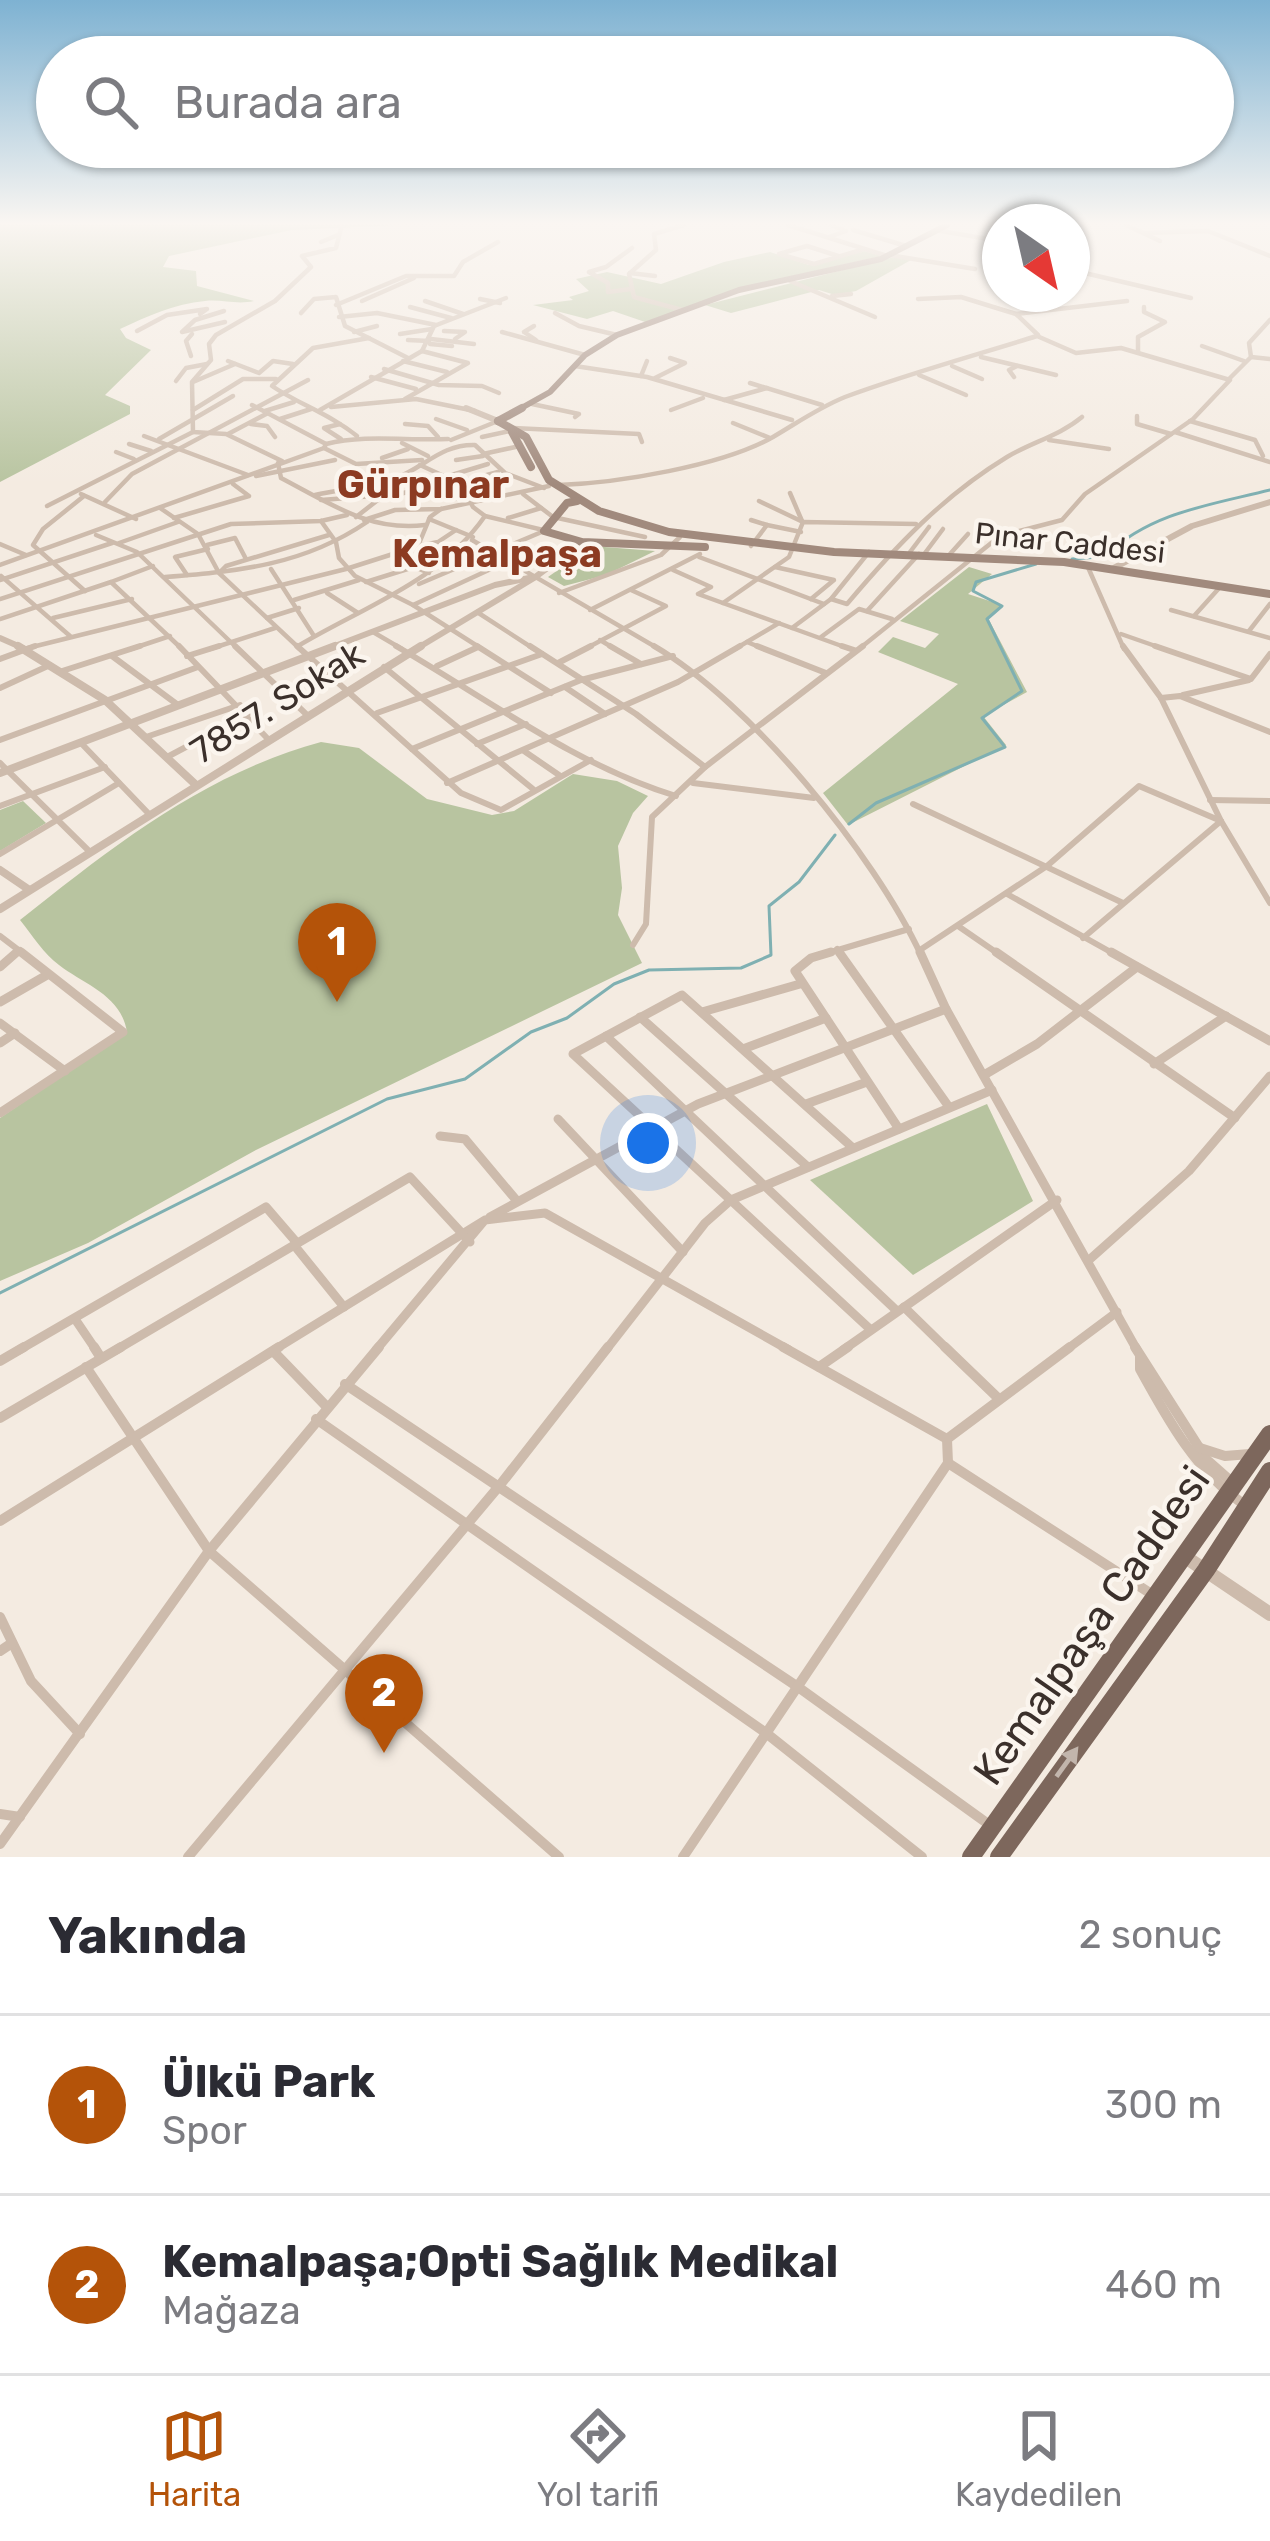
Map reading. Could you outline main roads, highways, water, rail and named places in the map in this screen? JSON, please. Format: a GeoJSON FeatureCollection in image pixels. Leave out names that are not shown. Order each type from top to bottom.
{"type":"FeatureCollection","features":[{"type":"Feature","properties":{"kind":"main road"},"geometry":{"type":"LineString","coordinates":[[550,486],[529,454],[526,437],[497,421],[532,404],[585,355],[617,335],[678,312]]}},
{"type":"Feature","properties":{"kind":"main road"},"geometry":{"type":"LineString","coordinates":[[512,430],[521,455],[572,502],[707,549]]}},
{"type":"Feature","properties":{"kind":"main road","name":"Pınar Caddesi"},"geometry":{"type":"LineString","coordinates":[[572,502],[544,531],[582,542],[918,552],[964,560],[980,556],[1087,565],[1270,594]]}},
{"type":"Feature","properties":{"kind":"main road"},"geometry":{"type":"LineString","coordinates":[[644,541],[658,531]]}},
{"type":"Feature","properties":{"kind":"main road","name":"Pınar Caddesi"},"geometry":{"type":"LineString","coordinates":[[707,549],[791,550]]}},
{"type":"Feature","properties":{"kind":"main road","name":"Kemalpaşa Caddesi"},"geometry":{"type":"LineString","coordinates":[[971,1857],[1270,1434]]}},
{"type":"Feature","properties":{"kind":"main road","name":"Kemalpaşa Caddesi"},"geometry":{"type":"LineString","coordinates":[[999,1857],[1206,1570],[1270,1471]]}},
{"type":"Feature","properties":{"kind":"main road"},"geometry":{"type":"LineString","coordinates":[[1231,1489],[1249,1501]]}},
{"type":"Feature","properties":{"kind":"waterway"},"geometry":{"type":"LineString","coordinates":[[1106,555],[1162,519],[1270,490]]}},
{"type":"Feature","properties":{"kind":"waterway"},"geometry":{"type":"LineString","coordinates":[[1072,559],[1098,557]]}},
{"type":"Feature","properties":{"kind":"waterway"},"geometry":{"type":"LineString","coordinates":[[849,824],[876,803],[1005,747],[982,718],[1022,691],[987,619],[1002,606],[973,591],[976,582],[1036,564]]}},
{"type":"Feature","properties":{"kind":"waterway"},"geometry":{"type":"LineString","coordinates":[[0,1293],[387,1099],[465,1079],[531,1032],[567,1018],[614,984],[649,970],[741,968],[771,955],[769,906],[799,882],[835,835]]}},
{"type":"Feature","properties":{"kind":"place","name":"Ülkü Park"},"geometry":{"type":"Point","coordinates":[337,1002]}},
{"type":"Feature","properties":{"kind":"place","name":"Kemalpaşa;Opti Sağlık Medikal"},"geometry":{"type":"Point","coordinates":[384,1753]}},
{"type":"Feature","properties":{"kind":"district","name":"Gürpınar"},"geometry":{"type":"Point","coordinates":[423,484]}},
{"type":"Feature","properties":{"kind":"district","name":"Kemalpaşa"},"geometry":{"type":"Point","coordinates":[497,553]}}]}
